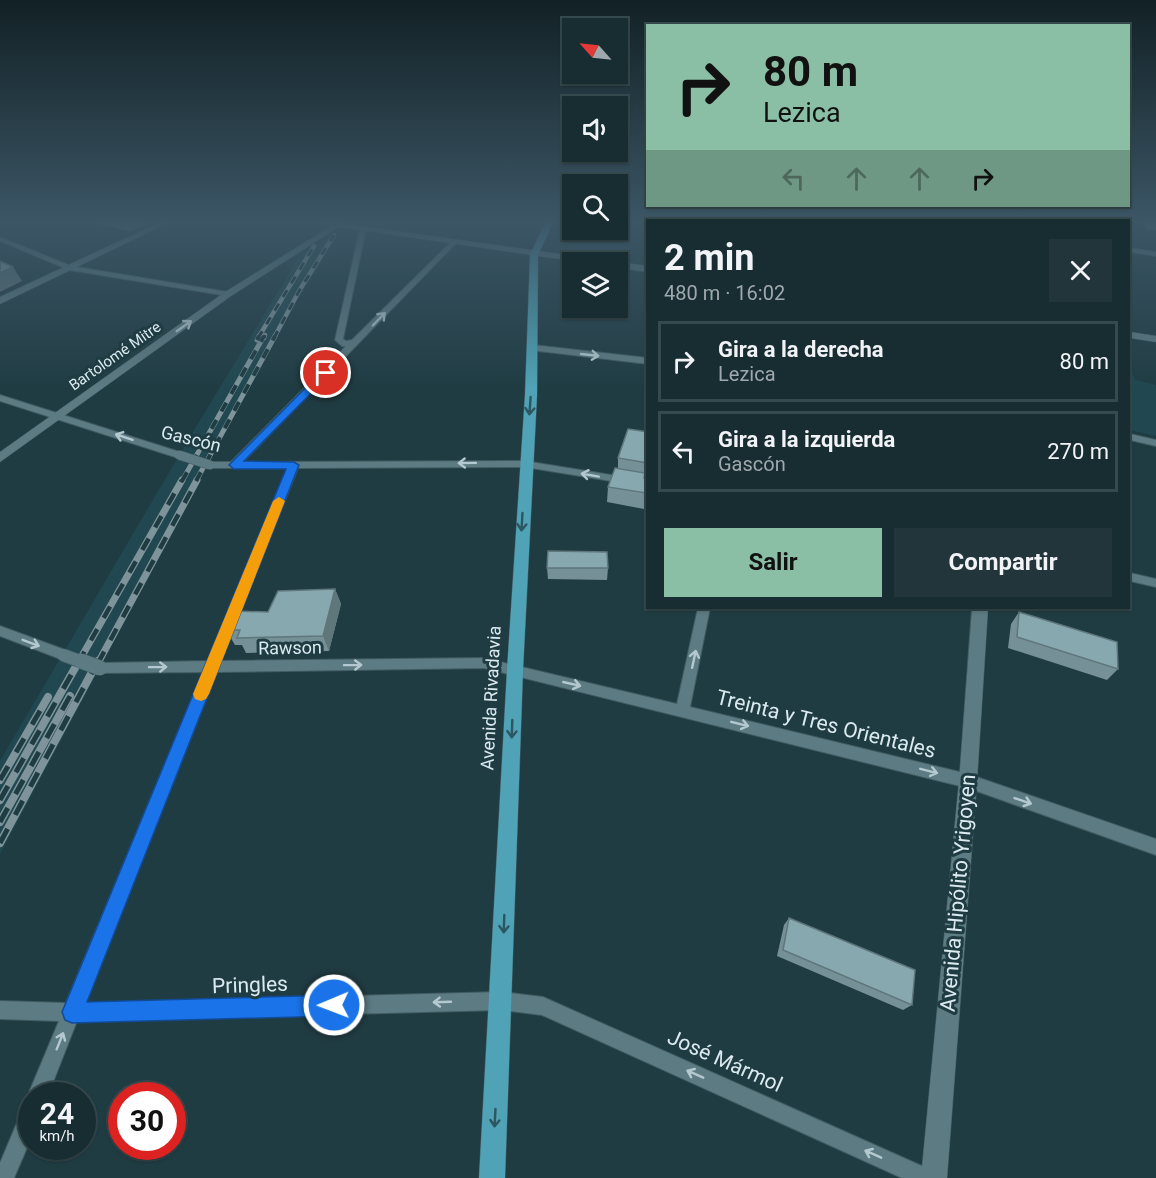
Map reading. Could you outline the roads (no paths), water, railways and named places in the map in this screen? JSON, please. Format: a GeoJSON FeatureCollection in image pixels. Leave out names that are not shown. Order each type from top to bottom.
{"type":"FeatureCollection","features":[{"type":"Feature","properties":{"kind":"main road"},"geometry":{"type":"LineString","coordinates":[[0,301],[48,278]]}},
{"type":"Feature","properties":{"kind":"main road","name":"Bartolomé Mitre"},"geometry":{"type":"LineString","coordinates":[[0,458],[253,278]]}},
{"type":"Feature","properties":{"kind":"main road","name":"Avenida Rivadavia"},"geometry":{"type":"LineString","coordinates":[[492,1178],[514,670],[533,348],[534,278]]}},
{"type":"Feature","properties":{"kind":"main road"},"geometry":{"type":"LineString","coordinates":[[1130,335],[1156,339]]}},
{"type":"Feature","properties":{"kind":"main road","name":"Avenida Hipólito Yrigoyen"},"geometry":{"type":"LineString","coordinates":[[934,1178],[968,781],[980,609]]}},
{"type":"Feature","properties":{"kind":"street"},"geometry":{"type":"LineString","coordinates":[[130,278],[228,294]]}},
{"type":"Feature","properties":{"kind":"street"},"geometry":{"type":"LineString","coordinates":[[352,278],[339,340],[345,344],[356,342]]}},
{"type":"Feature","properties":{"kind":"street"},"geometry":{"type":"LineString","coordinates":[[234,465],[419,278]]}},
{"type":"Feature","properties":{"kind":"street"},"geometry":{"type":"LineString","coordinates":[[533,348],[646,361]]}},
{"type":"Feature","properties":{"kind":"street","name":"Gascón"},"geometry":{"type":"LineString","coordinates":[[0,398],[210,465],[525,464],[646,484]]}},
{"type":"Feature","properties":{"kind":"street"},"geometry":{"type":"LineString","coordinates":[[1130,437],[1156,443]]}},
{"type":"Feature","properties":{"kind":"street"},"geometry":{"type":"LineString","coordinates":[[43,1082],[294,465]]}},
{"type":"Feature","properties":{"kind":"street"},"geometry":{"type":"LineString","coordinates":[[1130,577],[1156,583]]}},
{"type":"Feature","properties":{"kind":"street"},"geometry":{"type":"LineString","coordinates":[[683,710],[704,609]]}},
{"type":"Feature","properties":{"kind":"street","name":"Rawson"},"geometry":{"type":"LineString","coordinates":[[0,632],[100,668],[484,663],[514,670]]}},
{"type":"Feature","properties":{"kind":"street","name":"Treinta y Tres Orientales"},"geometry":{"type":"LineString","coordinates":[[514,670],[968,781],[1156,848]]}},
{"type":"Feature","properties":{"kind":"street","name":"Pringles"},"geometry":{"type":"LineString","coordinates":[[0,1010],[72,1012],[501,1001]]}},
{"type":"Feature","properties":{"kind":"street","name":"José Mármol"},"geometry":{"type":"LineString","coordinates":[[501,1001],[543,1006],[926,1178]]}},
{"type":"Feature","properties":{"kind":"street"},"geometry":{"type":"LineString","coordinates":[[4,1178],[18,1144]]}},
{"type":"Feature","properties":{"kind":"railway"},"geometry":{"type":"LineString","coordinates":[[258,338],[295,278]]}},
{"type":"Feature","properties":{"kind":"railway"},"geometry":{"type":"LineString","coordinates":[[274,338],[307,278]]}},
{"type":"Feature","properties":{"kind":"railway"},"geometry":{"type":"LineString","coordinates":[[182,481],[264,336]]}},
{"type":"Feature","properties":{"kind":"railway"},"geometry":{"type":"LineString","coordinates":[[196,481],[275,336]]}},
{"type":"Feature","properties":{"kind":"railway"},"geometry":{"type":"LineString","coordinates":[[78,663],[182,480]]}},
{"type":"Feature","properties":{"kind":"railway"},"geometry":{"type":"LineString","coordinates":[[98,663],[197,480]]}},
{"type":"Feature","properties":{"kind":"railway"},"geometry":{"type":"LineString","coordinates":[[0,800],[79,661]]}},
{"type":"Feature","properties":{"kind":"railway"},"geometry":{"type":"LineString","coordinates":[[0,843],[98,661]]}},
{"type":"Feature","properties":{"kind":"railway"},"geometry":{"type":"LineString","coordinates":[[0,822],[70,696]]}},
{"type":"Feature","properties":{"kind":"railway"},"geometry":{"type":"LineString","coordinates":[[0,780],[48,697]]}}]}
